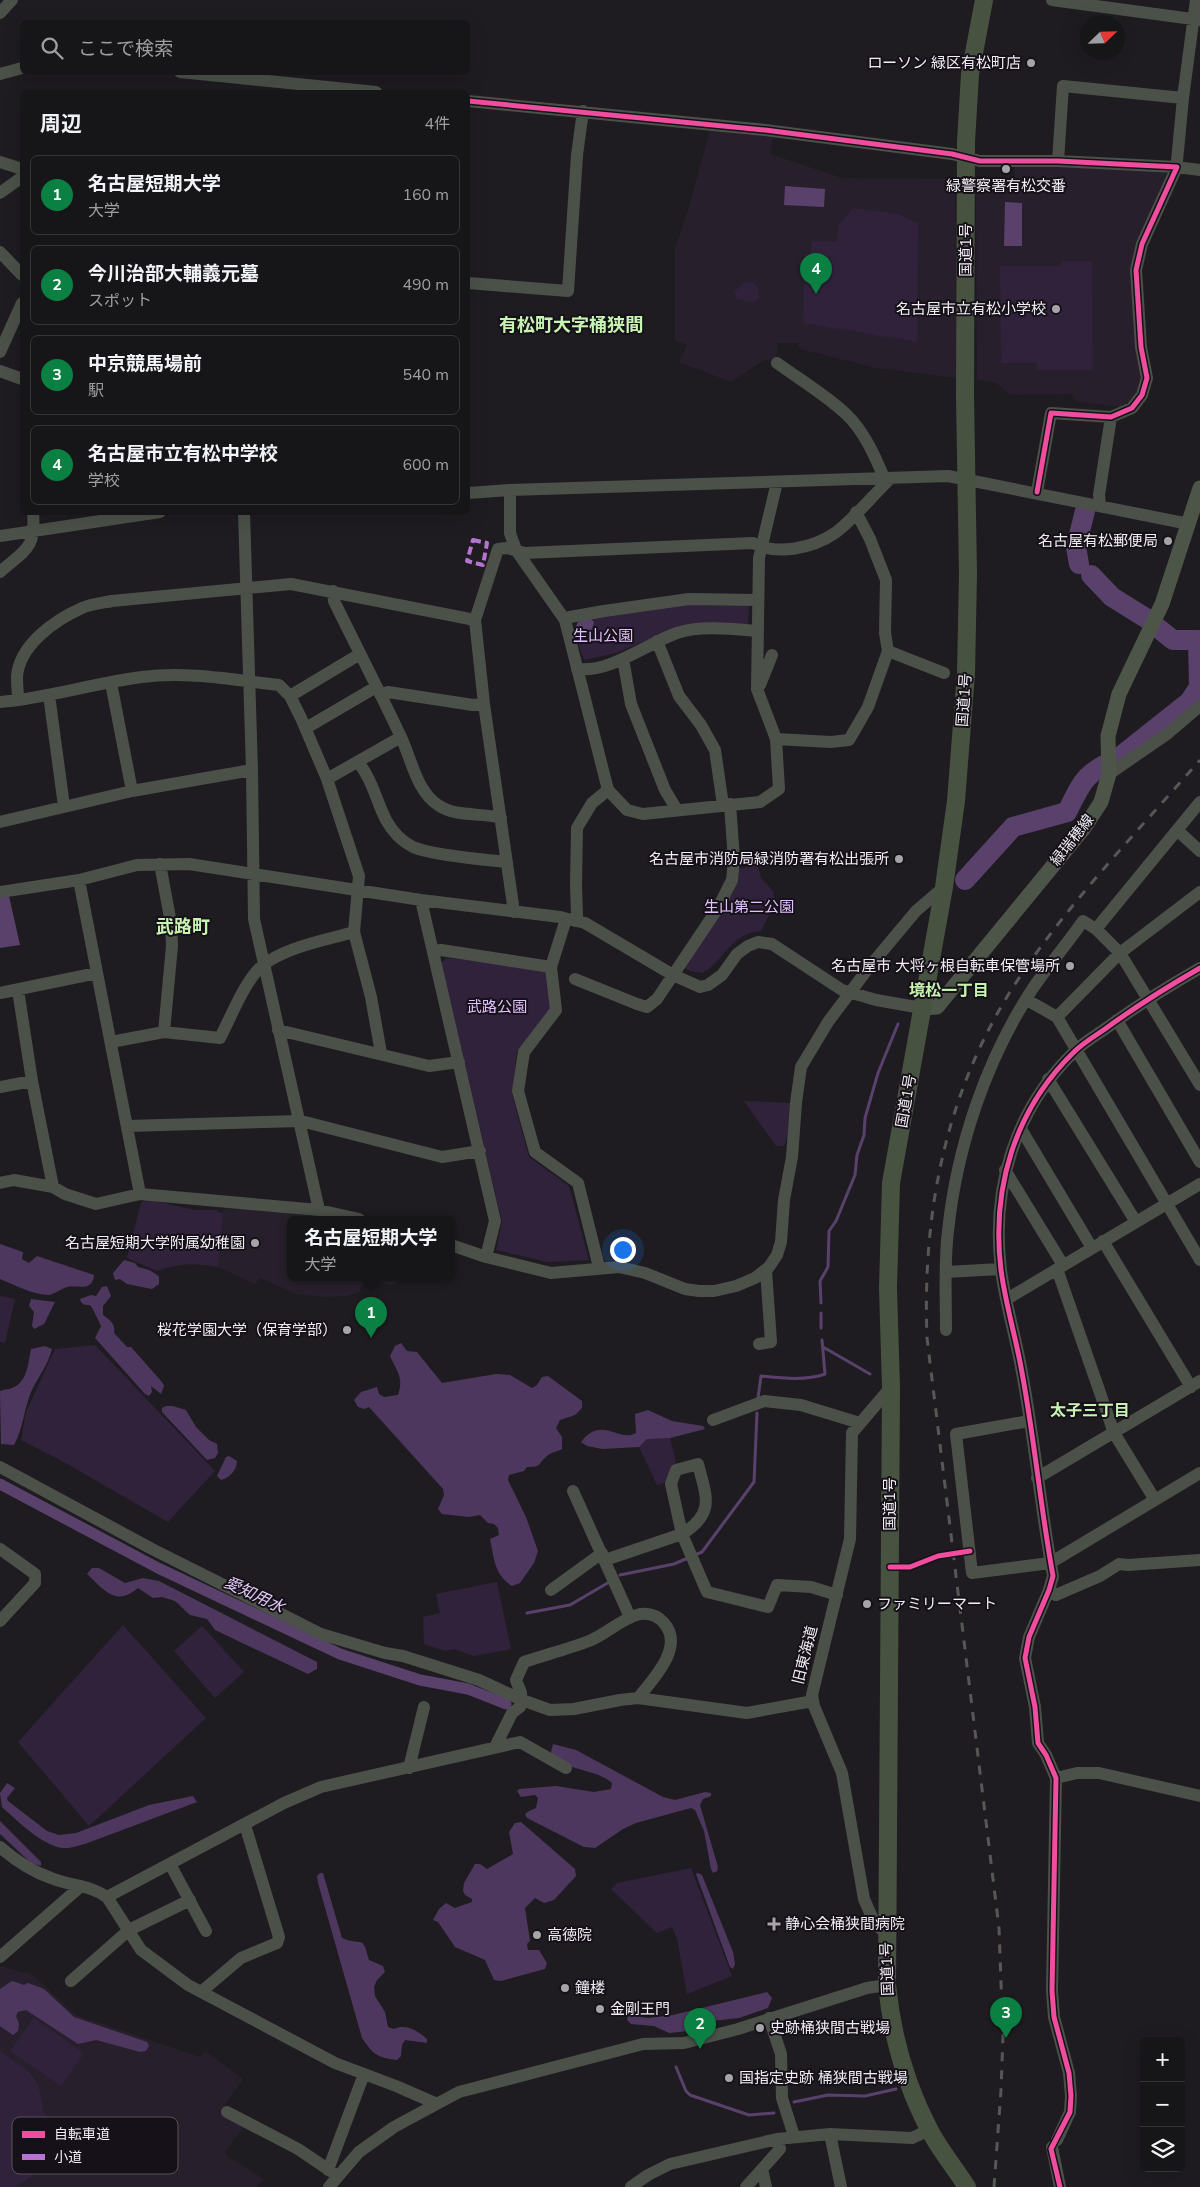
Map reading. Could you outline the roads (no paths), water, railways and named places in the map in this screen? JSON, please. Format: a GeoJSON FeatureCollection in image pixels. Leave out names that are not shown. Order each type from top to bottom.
{"type":"FeatureCollection","features":[{"type":"Feature","properties":{"kind":"highway","name":"国道1号"},"geometry":{"type":"LineString","coordinates":[[967,2187],[929,2130],[905,2076],[891,2026],[887,1985],[891,1386],[888,1288],[891,1183],[944,887],[956,801],[966,673],[968,574],[967,157],[970,74],[984,0]]}},
{"type":"Feature","properties":{"kind":"main road","name":"緑瑞穂線"},"geometry":{"type":"LineString","coordinates":[[922,1008],[938,1008],[1084,828],[1101,802],[1108,767],[1108,736],[1119,694],[1162,604],[1200,488]]}},
{"type":"Feature","properties":{"kind":"street"},"geometry":{"type":"LineString","coordinates":[[0,13],[12,0]]}},
{"type":"Feature","properties":{"kind":"street"},"geometry":{"type":"LineString","coordinates":[[1052,0],[1197,20]]}},
{"type":"Feature","properties":{"kind":"street"},"geometry":{"type":"LineString","coordinates":[[1037,492],[1051,412],[1111,417],[1132,408],[1142,395],[1147,378],[1141,347],[1136,270],[1142,244],[1177,167],[1183,98],[1197,20],[1196,0]]}},
{"type":"Feature","properties":{"kind":"street"},"geometry":{"type":"LineString","coordinates":[[0,74],[20,69]]}},
{"type":"Feature","properties":{"kind":"street"},"geometry":{"type":"LineString","coordinates":[[232,75],[360,90]]}},
{"type":"Feature","properties":{"kind":"street"},"geometry":{"type":"LineString","coordinates":[[1058,161],[1063,86],[1183,98]]}},
{"type":"Feature","properties":{"kind":"street"},"geometry":{"type":"LineString","coordinates":[[470,101],[820,136],[967,157],[980,161],[1058,161],[1177,167],[1200,170]]}},
{"type":"Feature","properties":{"kind":"street"},"geometry":{"type":"LineString","coordinates":[[470,283],[568,291],[577,155],[583,111]]}},
{"type":"Feature","properties":{"kind":"street"},"geometry":{"type":"LineString","coordinates":[[0,162],[20,168]]}},
{"type":"Feature","properties":{"kind":"street"},"geometry":{"type":"LineString","coordinates":[[0,193],[20,178]]}},
{"type":"Feature","properties":{"kind":"street"},"geometry":{"type":"LineString","coordinates":[[0,252],[20,273]]}},
{"type":"Feature","properties":{"kind":"street"},"geometry":{"type":"LineString","coordinates":[[0,352],[20,307]]}},
{"type":"Feature","properties":{"kind":"street"},"geometry":{"type":"LineString","coordinates":[[777,363],[846,414],[873,452],[888,478]]}},
{"type":"Feature","properties":{"kind":"street"},"geometry":{"type":"LineString","coordinates":[[0,371],[20,379]]}},
{"type":"Feature","properties":{"kind":"street"},"geometry":{"type":"LineString","coordinates":[[1100,505],[1099,495],[1111,417]]}},
{"type":"Feature","properties":{"kind":"street"},"geometry":{"type":"LineString","coordinates":[[470,493],[948,476],[967,478],[1189,524]]}},
{"type":"Feature","properties":{"kind":"street"},"geometry":{"type":"LineString","coordinates":[[514,912],[484,704],[475,620],[498,549],[516,550],[524,553],[753,543],[761,547],[781,550],[812,544],[835,533],[888,478]]}},
{"type":"Feature","properties":{"kind":"street"},"geometry":{"type":"LineString","coordinates":[[510,490],[510,533],[516,550],[565,620],[608,790],[627,810],[643,814],[760,802],[779,789],[776,738],[757,690],[757,600],[761,547],[777,482]]}},
{"type":"Feature","properties":{"kind":"street"},"geometry":{"type":"LineString","coordinates":[[776,738],[831,742],[849,740],[868,707],[888,651],[885,633],[886,580],[870,539],[856,512]]}},
{"type":"Feature","properties":{"kind":"street"},"geometry":{"type":"LineString","coordinates":[[0,572],[31,545],[34,531],[33,515]]}},
{"type":"Feature","properties":{"kind":"street"},"geometry":{"type":"LineString","coordinates":[[0,536],[140,515]]}},
{"type":"Feature","properties":{"kind":"street"},"geometry":{"type":"LineString","coordinates":[[244,515],[252,770],[254,919],[320,1210]]}},
{"type":"Feature","properties":{"kind":"street"},"geometry":{"type":"LineString","coordinates":[[18,700],[17,675],[26,652],[58,620],[84,607],[112,601],[291,584],[475,620]]}},
{"type":"Feature","properties":{"kind":"street"},"geometry":{"type":"LineString","coordinates":[[333,591],[334,601],[402,737],[420,783],[427,795],[437,805],[455,813],[500,818]]}},
{"type":"Feature","properties":{"kind":"street"},"geometry":{"type":"LineString","coordinates":[[565,620],[570,617],[689,598],[757,600]]}},
{"type":"Feature","properties":{"kind":"street"},"geometry":{"type":"LineString","coordinates":[[577,670],[584,670],[622,659],[678,632],[694,629],[757,631]]}},
{"type":"Feature","properties":{"kind":"street"},"geometry":{"type":"LineString","coordinates":[[575,978],[648,1007],[658,1000],[718,908],[732,880],[734,860],[715,750],[701,725],[679,696],[657,641]]}},
{"type":"Feature","properties":{"kind":"street"},"geometry":{"type":"LineString","coordinates":[[888,651],[944,673]]}},
{"type":"Feature","properties":{"kind":"street"},"geometry":{"type":"LineString","coordinates":[[290,696],[360,654]]}},
{"type":"Feature","properties":{"kind":"street"},"geometry":{"type":"LineString","coordinates":[[757,690],[772,655]]}},
{"type":"Feature","properties":{"kind":"street"},"geometry":{"type":"LineString","coordinates":[[622,659],[630,704],[665,790],[677,810]]}},
{"type":"Feature","properties":{"kind":"street"},"geometry":{"type":"LineString","coordinates":[[0,702],[49,695],[141,677],[172,675],[278,685],[290,696],[306,728],[327,779],[359,876],[354,932],[381,1053]]}},
{"type":"Feature","properties":{"kind":"street"},"geometry":{"type":"LineString","coordinates":[[111,683],[132,791]]}},
{"type":"Feature","properties":{"kind":"street"},"geometry":{"type":"LineString","coordinates":[[306,728],[378,691],[473,705],[484,704]]}},
{"type":"Feature","properties":{"kind":"street"},"geometry":{"type":"LineString","coordinates":[[49,695],[64,806]]}},
{"type":"Feature","properties":{"kind":"street"},"geometry":{"type":"LineString","coordinates":[[1108,767],[1167,734],[1200,706]]}},
{"type":"Feature","properties":{"kind":"street"},"geometry":{"type":"LineString","coordinates":[[327,779],[402,737]]}},
{"type":"Feature","properties":{"kind":"street"},"geometry":{"type":"LineString","coordinates":[[358,762],[368,774],[386,819],[394,832],[413,847],[431,852],[508,862]]}},
{"type":"Feature","properties":{"kind":"street"},"geometry":{"type":"LineString","coordinates":[[0,822],[132,791],[252,770]]}},
{"type":"Feature","properties":{"kind":"street"},"geometry":{"type":"LineString","coordinates":[[599,1267],[578,1183],[534,1152],[518,1091],[524,1052],[556,1010],[551,967],[571,920],[577,916],[577,828],[592,803],[608,790]]}},
{"type":"Feature","properties":{"kind":"street"},"geometry":{"type":"LineString","coordinates":[[1096,929],[1200,802]]}},
{"type":"Feature","properties":{"kind":"street"},"geometry":{"type":"LineString","coordinates":[[1177,830],[1200,850]]}},
{"type":"Feature","properties":{"kind":"street"},"geometry":{"type":"LineString","coordinates":[[160,864],[171,923],[172,946],[164,1032]]}},
{"type":"Feature","properties":{"kind":"street"},"geometry":{"type":"LineString","coordinates":[[0,892],[79,880],[137,865],[189,864],[585,923],[673,975],[700,987],[708,985],[722,975],[737,954],[748,946],[758,942],[772,944],[849,993],[898,1005],[922,1008]]}},
{"type":"Feature","properties":{"kind":"street"},"geometry":{"type":"LineString","coordinates":[[79,880],[140,1194]]}},
{"type":"Feature","properties":{"kind":"street"},"geometry":{"type":"LineString","coordinates":[[455,1246],[486,1257],[551,1273],[574,1272],[599,1267],[619,1267],[645,1273],[685,1289],[699,1291],[714,1291],[736,1286],[755,1278],[766,1270],[777,1255],[782,1242],[784,1200],[792,1157],[801,1067],[849,993],[916,911],[944,887]]}},
{"type":"Feature","properties":{"kind":"street"},"geometry":{"type":"LineString","coordinates":[[1057,1017],[1120,952],[1200,892]]}},
{"type":"Feature","properties":{"kind":"street"},"geometry":{"type":"LineString","coordinates":[[421,900],[495,1221],[486,1257]]}},
{"type":"Feature","properties":{"kind":"street"},"geometry":{"type":"LineString","coordinates":[[946,1330],[948,1232],[955,1184],[966,1136],[994,1058],[1027,1000],[1083,921],[1096,929],[1120,952],[1200,1084]]}},
{"type":"Feature","properties":{"kind":"street"},"geometry":{"type":"LineString","coordinates":[[110,1042],[164,1032],[220,1038],[243,993],[263,965],[297,948],[354,932]]}},
{"type":"Feature","properties":{"kind":"street"},"geometry":{"type":"LineString","coordinates":[[433,951],[441,950],[551,967]]}},
{"type":"Feature","properties":{"kind":"street"},"geometry":{"type":"LineString","coordinates":[[1060,2187],[1054,2143],[1070,2112],[1071,2096],[1069,2073],[1054,2017],[1052,1990],[1056,1778],[1046,1755],[1038,1744],[1035,1707],[1025,1658],[1029,1637],[1053,1576],[1020,1363],[1001,1269],[999,1213],[1005,1170],[1032,1102],[1048,1079],[1076,1050],[1148,997],[1200,968]]}},
{"type":"Feature","properties":{"kind":"street"},"geometry":{"type":"LineString","coordinates":[[0,994],[97,973]]}},
{"type":"Feature","properties":{"kind":"street"},"geometry":{"type":"LineString","coordinates":[[18,990],[32,1080],[53,1188]]}},
{"type":"Feature","properties":{"kind":"street"},"geometry":{"type":"LineString","coordinates":[[1027,1000],[1057,1017],[1200,1260]]}},
{"type":"Feature","properties":{"kind":"street"},"geometry":{"type":"LineString","coordinates":[[1117,1020],[1200,1162]]}},
{"type":"Feature","properties":{"kind":"street"},"geometry":{"type":"LineString","coordinates":[[278,1030],[381,1053],[429,1066],[459,1062]]}},
{"type":"Feature","properties":{"kind":"street"},"geometry":{"type":"LineString","coordinates":[[1048,1079],[1136,1222]]}},
{"type":"Feature","properties":{"kind":"street"},"geometry":{"type":"LineString","coordinates":[[0,1087],[32,1080]]}},
{"type":"Feature","properties":{"kind":"street"},"geometry":{"type":"LineString","coordinates":[[127,1126],[301,1121],[442,1157],[480,1152]]}},
{"type":"Feature","properties":{"kind":"street"},"geometry":{"type":"LineString","coordinates":[[1021,1129],[1092,1248]]}},
{"type":"Feature","properties":{"kind":"street"},"geometry":{"type":"LineString","coordinates":[[1005,1170],[1060,1267],[1114,1432],[1155,1500]]}},
{"type":"Feature","properties":{"kind":"street"},"geometry":{"type":"LineString","coordinates":[[0,1183],[14,1180],[53,1188],[96,1204],[140,1194],[320,1210],[346,1216]]}},
{"type":"Feature","properties":{"kind":"street"},"geometry":{"type":"LineString","coordinates":[[1007,1299],[1200,1184]]}},
{"type":"Feature","properties":{"kind":"street"},"geometry":{"type":"LineString","coordinates":[[1037,1478],[1195,1384],[1103,1241]]}},
{"type":"Feature","properties":{"kind":"street"},"geometry":{"type":"LineString","coordinates":[[946,1272],[1001,1269]]}},
{"type":"Feature","properties":{"kind":"street"},"geometry":{"type":"LineString","coordinates":[[759,1344],[771,1342],[766,1270]]}},
{"type":"Feature","properties":{"kind":"street","name":"旧東海道"},"geometry":{"type":"LineString","coordinates":[[886,1933],[875,1924],[864,1899],[842,1774],[813,1701],[816,1677],[850,1538],[852,1433],[891,1386]]}},
{"type":"Feature","properties":{"kind":"street"},"geometry":{"type":"LineString","coordinates":[[714,1420],[764,1401],[801,1405],[860,1423]]}},
{"type":"Feature","properties":{"kind":"street"},"geometry":{"type":"LineString","coordinates":[[1029,1421],[956,1434],[972,1573],[1050,1563],[1200,1473]]}},
{"type":"Feature","properties":{"kind":"street"},"geometry":{"type":"LineString","coordinates":[[552,1590],[604,1556],[682,1534],[689,1529],[706,1509],[707,1500],[698,1464],[676,1470],[671,1484],[682,1534],[706,1592],[768,1607],[778,1585],[811,1587],[837,1595]]}},
{"type":"Feature","properties":{"kind":"street"},"geometry":{"type":"LineString","coordinates":[[0,1467],[152,1549],[321,1634],[385,1653],[404,1656],[479,1680],[522,1700],[550,1710],[574,1709],[638,1698],[748,1713],[813,1701]]}},
{"type":"Feature","properties":{"kind":"street"},"geometry":{"type":"LineString","coordinates":[[573,1491],[630,1617]]}},
{"type":"Feature","properties":{"kind":"street"},"geometry":{"type":"LineString","coordinates":[[0,1549],[35,1574],[35,1583],[0,1621]]}},
{"type":"Feature","properties":{"kind":"street"},"geometry":{"type":"LineString","coordinates":[[1049,1590],[1056,1595],[1100,1576],[1119,1564],[1200,1560]]}},
{"type":"Feature","properties":{"kind":"street"},"geometry":{"type":"LineString","coordinates":[[495,1747],[512,1713],[520,1707],[522,1700],[521,1692],[516,1680],[524,1662],[589,1641],[630,1617],[642,1614],[652,1615],[660,1618],[666,1626],[672,1642],[669,1654],[638,1698]]}},
{"type":"Feature","properties":{"kind":"street"},"geometry":{"type":"LineString","coordinates":[[409,1768],[424,1706]]}},
{"type":"Feature","properties":{"kind":"street"},"geometry":{"type":"LineString","coordinates":[[107,1898],[284,1803],[321,1787],[520,1742],[566,1768]]}},
{"type":"Feature","properties":{"kind":"street"},"geometry":{"type":"LineString","coordinates":[[1056,1778],[1077,1773],[1099,1773],[1200,1796]]}},
{"type":"Feature","properties":{"kind":"street"},"geometry":{"type":"LineString","coordinates":[[201,1992],[241,1958],[277,1943],[280,1936],[245,1825]]}},
{"type":"Feature","properties":{"kind":"street"},"geometry":{"type":"LineString","coordinates":[[0,1847],[21,1865],[52,1879],[91,1888],[107,1898],[141,1950],[188,1985],[335,2063],[435,2104]]}},
{"type":"Feature","properties":{"kind":"street"},"geometry":{"type":"LineString","coordinates":[[170,1864],[206,1931]]}},
{"type":"Feature","properties":{"kind":"street"},"geometry":{"type":"LineString","coordinates":[[0,1957],[81,1886]]}},
{"type":"Feature","properties":{"kind":"street"},"geometry":{"type":"LineString","coordinates":[[71,1981],[129,1930],[190,1900]]}},
{"type":"Feature","properties":{"kind":"street"},"geometry":{"type":"LineString","coordinates":[[333,2173],[394,2127],[459,2092],[643,2044],[684,2043],[738,2029],[867,1988],[887,1985]]}},
{"type":"Feature","properties":{"kind":"street"},"geometry":{"type":"LineString","coordinates":[[769,2018],[781,2054],[782,2098],[794,2136]]}},
{"type":"Feature","properties":{"kind":"street"},"geometry":{"type":"LineString","coordinates":[[329,2187],[364,2074]]}},
{"type":"Feature","properties":{"kind":"street"},"geometry":{"type":"LineString","coordinates":[[228,2112],[298,2149],[333,2173]]}},
{"type":"Feature","properties":{"kind":"street"},"geometry":{"type":"LineString","coordinates":[[631,2187],[648,2175],[670,2164],[776,2139],[830,2134],[912,2138],[929,2130]]}},
{"type":"Feature","properties":{"kind":"street"},"geometry":{"type":"LineString","coordinates":[[830,2134],[841,2187]]}},
{"type":"Feature","properties":{"kind":"street"},"geometry":{"type":"LineString","coordinates":[[746,2187],[780,2149],[776,2139]]}},
{"type":"Feature","properties":{"kind":"street"},"geometry":{"type":"LineString","coordinates":[[762,2169],[766,2187]]}},
{"type":"Feature","properties":{"kind":"waterway"},"geometry":{"type":"LineString","coordinates":[[1079,564],[1076,547],[1085,511]]}},
{"type":"Feature","properties":{"kind":"waterway"},"geometry":{"type":"LineString","coordinates":[[1091,575],[1112,597],[1149,620]]}},
{"type":"Feature","properties":{"kind":"waterway"},"geometry":{"type":"LineString","coordinates":[[965,880],[1013,827],[1067,812],[1081,786],[1091,774],[1117,759],[1190,701],[1199,687],[1198,640],[1173,640],[1158,628]]}},
{"type":"Feature","properties":{"kind":"waterway"},"geometry":{"type":"LineString","coordinates":[[821,1303],[820,1281],[828,1267],[829,1231],[836,1221],[855,1175],[857,1155],[864,1135],[865,1118],[878,1073],[898,1024]]}},
{"type":"Feature","properties":{"kind":"waterway"},"geometry":{"type":"LineString","coordinates":[[821,1313],[821,1328]]}},
{"type":"Feature","properties":{"kind":"waterway"},"geometry":{"type":"LineString","coordinates":[[758,1398],[761,1376],[802,1378],[825,1374],[822,1340]]}},
{"type":"Feature","properties":{"kind":"waterway"},"geometry":{"type":"LineString","coordinates":[[823,1347],[870,1374]]}},
{"type":"Feature","properties":{"kind":"waterway"},"geometry":{"type":"LineString","coordinates":[[697,1554],[702,1552],[754,1482],[757,1413]]}},
{"type":"Feature","properties":{"kind":"waterway","name":"愛知用水"},"geometry":{"type":"LineString","coordinates":[[0,1484],[158,1568],[340,1654],[420,1680],[468,1689],[506,1704]]}},
{"type":"Feature","properties":{"kind":"waterway"},"geometry":{"type":"LineString","coordinates":[[620,1575],[674,1564],[688,1558]]}},
{"type":"Feature","properties":{"kind":"waterway"},"geometry":{"type":"LineString","coordinates":[[527,1613],[570,1605],[611,1581]]}},
{"type":"Feature","properties":{"kind":"waterway"},"geometry":{"type":"LineString","coordinates":[[676,2067],[686,2091],[690,2095],[749,2115],[774,2113]]}},
{"type":"Feature","properties":{"kind":"waterway"},"geometry":{"type":"LineString","coordinates":[[794,2102],[828,2095],[865,2096],[896,2089]]}},
{"type":"Feature","properties":{"kind":"railway"},"geometry":{"type":"LineString","coordinates":[[994,2187],[1003,2036],[999,1928],[927,1338],[929,1243],[935,1196],[944,1150],[957,1105],[994,1019],[1019,978],[1060,921],[1200,760]]}},
{"type":"Feature","properties":{"kind":"place","name":"ローソン 緑区有松町店"},"geometry":{"type":"Point","coordinates":[1031,63]}},
{"type":"Feature","properties":{"kind":"place","name":"緑警察署有松交番"},"geometry":{"type":"Point","coordinates":[1006,169]}},
{"type":"Feature","properties":{"kind":"place","name":"名古屋市立有松中学校"},"geometry":{"type":"Point","coordinates":[816,294]}},
{"type":"Feature","properties":{"kind":"place","name":"名古屋市立有松小学校"},"geometry":{"type":"Point","coordinates":[1056,309]}},
{"type":"Feature","properties":{"kind":"place","name":"名古屋有松郵便局"},"geometry":{"type":"Point","coordinates":[1168,541]}},
{"type":"Feature","properties":{"kind":"place","name":"名古屋市消防局緑消防署有松出張所"},"geometry":{"type":"Point","coordinates":[899,859]}},
{"type":"Feature","properties":{"kind":"place","name":"名古屋市 大将ヶ根自転車保管場所"},"geometry":{"type":"Point","coordinates":[1070,966]}},
{"type":"Feature","properties":{"kind":"place","name":"名古屋短期大学附属幼稚園"},"geometry":{"type":"Point","coordinates":[255,1243]}},
{"type":"Feature","properties":{"kind":"place","name":"桜花学園大学（保育学部）"},"geometry":{"type":"Point","coordinates":[347,1330]}},
{"type":"Feature","properties":{"kind":"place","name":"名古屋短期大学"},"geometry":{"type":"Point","coordinates":[371,1338]}},
{"type":"Feature","properties":{"kind":"place","name":"ファミリーマート"},"geometry":{"type":"Point","coordinates":[867,1604]}},
{"type":"Feature","properties":{"kind":"place","name":"静心会桶狭間病院"},"geometry":{"type":"Point","coordinates":[774,1924]}},
{"type":"Feature","properties":{"kind":"place","name":"高徳院"},"geometry":{"type":"Point","coordinates":[537,1935]}},
{"type":"Feature","properties":{"kind":"place","name":"鐘楼"},"geometry":{"type":"Point","coordinates":[565,1988]}},
{"type":"Feature","properties":{"kind":"place","name":"金剛王門"},"geometry":{"type":"Point","coordinates":[600,2009]}},
{"type":"Feature","properties":{"kind":"place","name":"史跡桶狭間古戦場"},"geometry":{"type":"Point","coordinates":[760,2028]}},
{"type":"Feature","properties":{"kind":"place","name":"中京競馬場前"},"geometry":{"type":"Point","coordinates":[1006,2038]}},
{"type":"Feature","properties":{"kind":"place","name":"今川治部大輔義元墓"},"geometry":{"type":"Point","coordinates":[700,2049]}},
{"type":"Feature","properties":{"kind":"place","name":"国指定史跡 桶狭間古戦場"},"geometry":{"type":"Point","coordinates":[729,2078]}},
{"type":"Feature","properties":{"kind":"district","name":"有松町大字桶狭間"},"geometry":{"type":"Point","coordinates":[571,325]}},
{"type":"Feature","properties":{"kind":"district","name":"武路町"},"geometry":{"type":"Point","coordinates":[183,927]}},
{"type":"Feature","properties":{"kind":"district","name":"境松一丁目"},"geometry":{"type":"Point","coordinates":[949,991]}},
{"type":"Feature","properties":{"kind":"district","name":"太子三丁目"},"geometry":{"type":"Point","coordinates":[1090,1411]}},
{"type":"Feature","properties":{"kind":"park label","name":"生山公園"},"geometry":{"type":"Point","coordinates":[603,636]}},
{"type":"Feature","properties":{"kind":"park label","name":"生山第二公園"},"geometry":{"type":"Point","coordinates":[749,907]}},
{"type":"Feature","properties":{"kind":"park label","name":"武路公園"},"geometry":{"type":"Point","coordinates":[497,1007]}}]}
